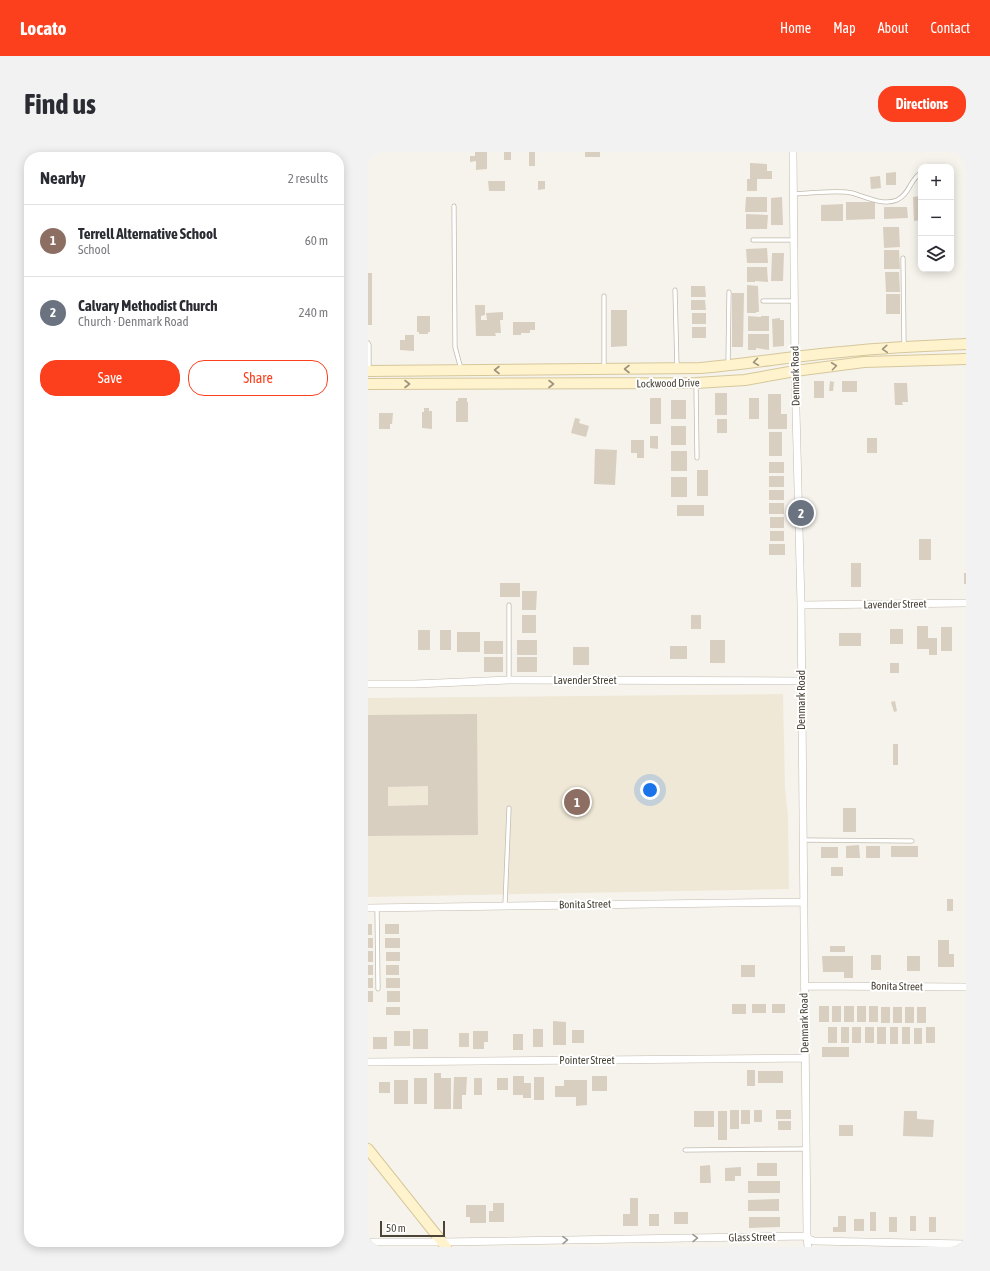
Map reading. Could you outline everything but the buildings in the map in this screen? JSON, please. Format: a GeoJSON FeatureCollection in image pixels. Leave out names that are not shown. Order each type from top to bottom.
{"type":"FeatureCollection","features":[{"type":"Feature","properties":{"kind":"main road","name":"Lockwood Drive"},"geometry":{"type":"LineString","coordinates":[[369,371],[677,369],[728,366],[844,351],[966,344]]}},
{"type":"Feature","properties":{"kind":"main road"},"geometry":{"type":"LineString","coordinates":[[921,346],[921,360]]}},
{"type":"Feature","properties":{"kind":"main road","name":"Lockwood Drive"},"geometry":{"type":"LineString","coordinates":[[368,384],[696,383],[745,380],[795,371],[864,362],[966,358]]}},
{"type":"Feature","properties":{"kind":"main road"},"geometry":{"type":"LineString","coordinates":[[655,383],[656,369]]}},
{"type":"Feature","properties":{"kind":"main road"},"geometry":{"type":"LineString","coordinates":[[461,370],[461,384]]}},
{"type":"Feature","properties":{"kind":"main road"},"geometry":{"type":"LineString","coordinates":[[368,1149],[444,1244]]}},
{"type":"Feature","properties":{"kind":"street","name":"Denmark Road"},"geometry":{"type":"LineString","coordinates":[[793,152],[795,371],[801,681],[806,1236],[808,1247]]}},
{"type":"Feature","properties":{"kind":"street","name":"Lavender Street"},"geometry":{"type":"LineString","coordinates":[[800,605],[966,603]]}},
{"type":"Feature","properties":{"kind":"street","name":"Lavender Street"},"geometry":{"type":"LineString","coordinates":[[368,684],[415,684],[509,680],[801,681]]}},
{"type":"Feature","properties":{"kind":"street","name":"Bonita Street"},"geometry":{"type":"LineString","coordinates":[[368,908],[803,902]]}},
{"type":"Feature","properties":{"kind":"street","name":"Bonita Street"},"geometry":{"type":"LineString","coordinates":[[804,986],[966,987]]}},
{"type":"Feature","properties":{"kind":"street","name":"Pointer Street"},"geometry":{"type":"LineString","coordinates":[[368,1062],[805,1058]]}},
{"type":"Feature","properties":{"kind":"street","name":"Glass Street"},"geometry":{"type":"LineString","coordinates":[[368,1242],[444,1244],[806,1236],[814,1241],[966,1245]]}},
{"type":"Feature","properties":{"kind":"lane"},"geometry":{"type":"LineString","coordinates":[[794,194],[846,192],[871,199],[890,202],[905,195],[918,175]]}},
{"type":"Feature","properties":{"kind":"lane"},"geometry":{"type":"LineString","coordinates":[[454,206],[455,347],[461,370]]}},
{"type":"Feature","properties":{"kind":"lane"},"geometry":{"type":"LineString","coordinates":[[753,240],[794,240]]}},
{"type":"Feature","properties":{"kind":"lane"},"geometry":{"type":"LineString","coordinates":[[903,258],[904,347]]}},
{"type":"Feature","properties":{"kind":"lane"},"geometry":{"type":"LineString","coordinates":[[675,290],[677,369]]}},
{"type":"Feature","properties":{"kind":"lane"},"geometry":{"type":"LineString","coordinates":[[728,366],[729,292]]}},
{"type":"Feature","properties":{"kind":"lane"},"geometry":{"type":"LineString","coordinates":[[604,296],[604,369]]}},
{"type":"Feature","properties":{"kind":"lane"},"geometry":{"type":"LineString","coordinates":[[763,301],[794,301]]}},
{"type":"Feature","properties":{"kind":"lane"},"geometry":{"type":"LineString","coordinates":[[368,343],[370,345],[369,371]]}},
{"type":"Feature","properties":{"kind":"lane"},"geometry":{"type":"LineString","coordinates":[[696,383],[697,458]]}},
{"type":"Feature","properties":{"kind":"lane"},"geometry":{"type":"LineString","coordinates":[[509,605],[509,680]]}},
{"type":"Feature","properties":{"kind":"lane"},"geometry":{"type":"LineString","coordinates":[[505,905],[509,808]]}},
{"type":"Feature","properties":{"kind":"lane"},"geometry":{"type":"LineString","coordinates":[[802,840],[912,841]]}},
{"type":"Feature","properties":{"kind":"lane"},"geometry":{"type":"LineString","coordinates":[[377,908],[378,989]]}},
{"type":"Feature","properties":{"kind":"lane"},"geometry":{"type":"LineString","coordinates":[[685,1150],[806,1149]]}},
{"type":"Feature","properties":{"kind":"shaded area"},"geometry":{"type":"Polygon","coordinates":[[[783,694],[785,788],[788,816],[789,889],[368,897],[368,698],[783,694]]]}},
{"type":"Feature","properties":{"kind":"place","name":"Calvary Methodist Church"},"geometry":{"type":"Point","coordinates":[801,513]}},
{"type":"Feature","properties":{"kind":"place","name":"Terrell Alternative School"},"geometry":{"type":"Point","coordinates":[577,802]}}]}
